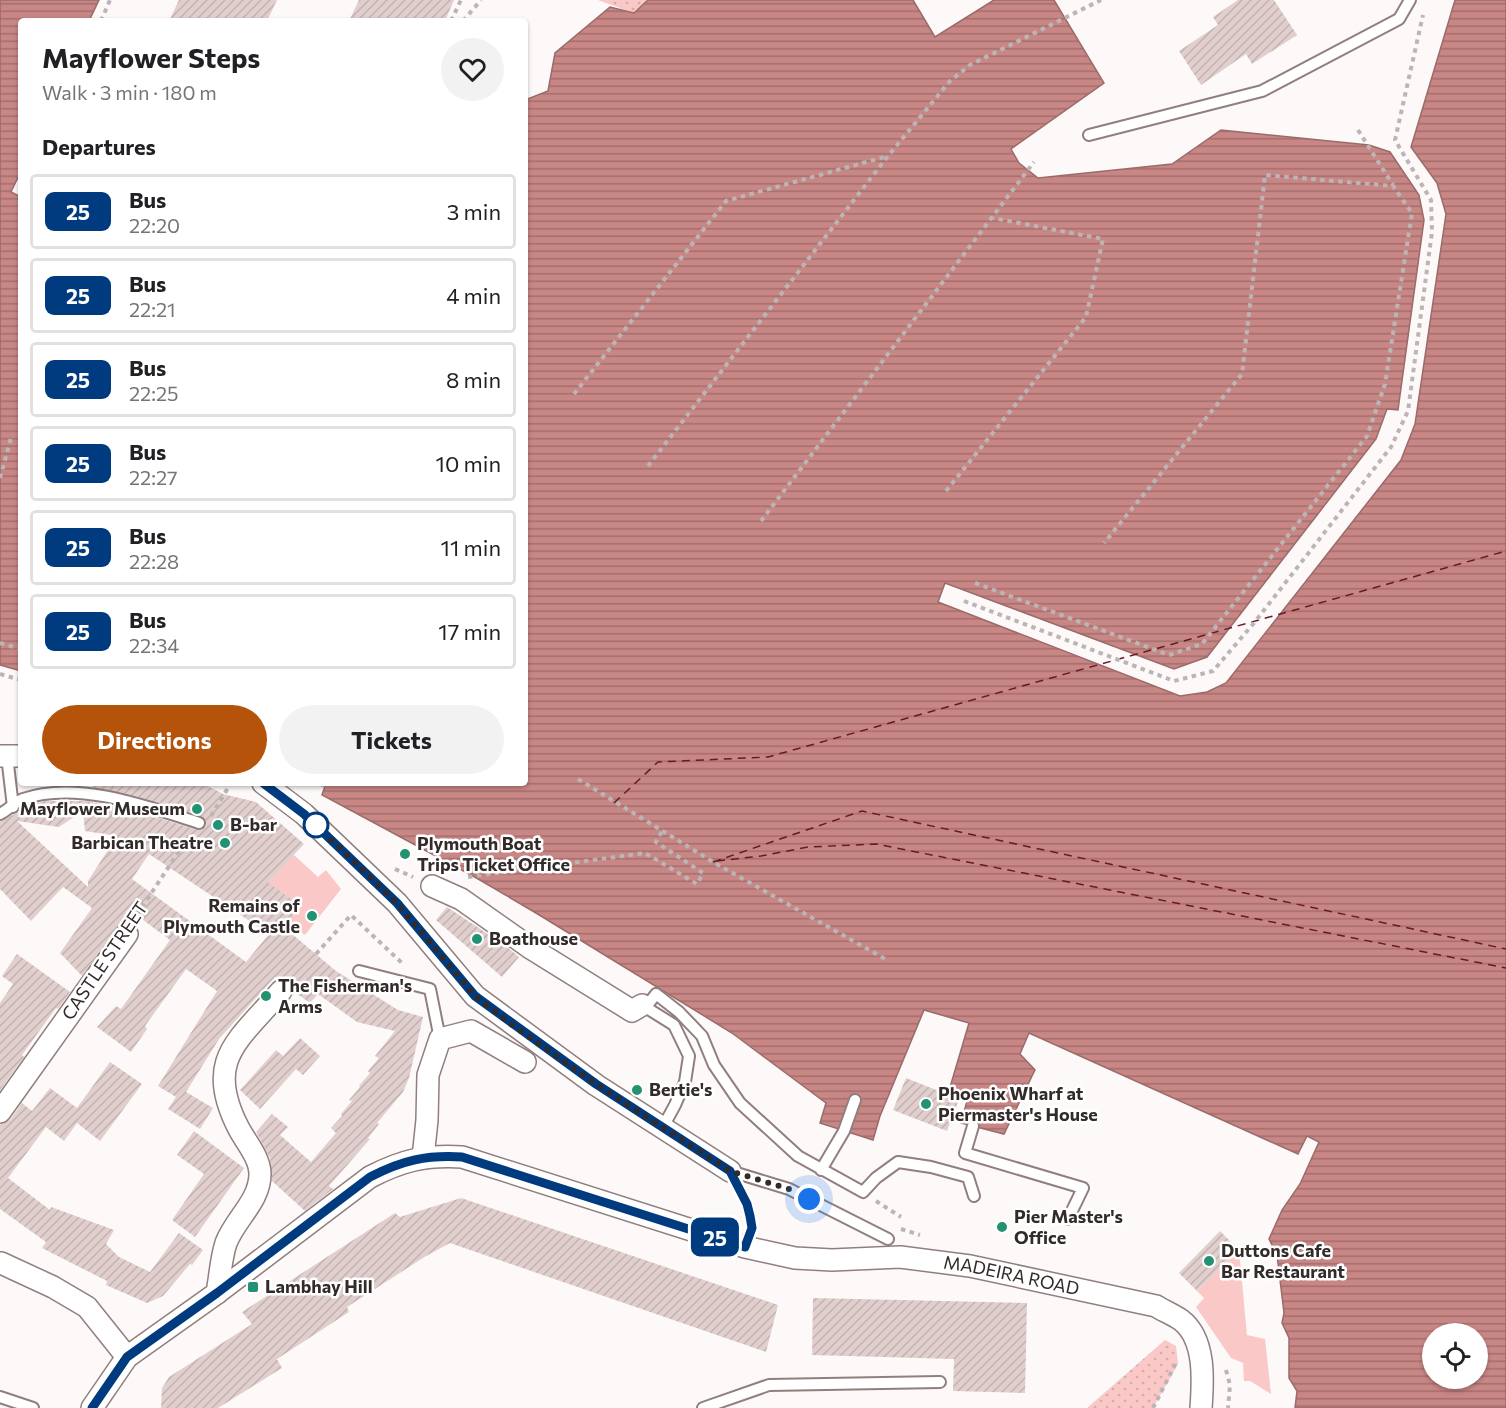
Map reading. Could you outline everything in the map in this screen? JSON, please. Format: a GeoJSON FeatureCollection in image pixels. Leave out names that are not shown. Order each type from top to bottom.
{"type":"FeatureCollection","features":[{"type":"Feature","properties":{"kind":"street"},"geometry":{"type":"LineString","coordinates":[[267,786],[304,814],[397,903],[475,996],[596,1084],[730,1171]]}},
{"type":"Feature","properties":{"kind":"street"},"geometry":{"type":"LineString","coordinates":[[432,886],[461,899],[529,947],[632,1011],[644,1006]]}},
{"type":"Feature","properties":{"kind":"street","name":"CASTLE STREET"},"geometry":{"type":"LineString","coordinates":[[0,1112],[127,934]]}},
{"type":"Feature","properties":{"kind":"street"},"geometry":{"type":"LineString","coordinates":[[217,1293],[226,1243],[257,1191],[260,1172],[255,1156],[229,1109],[223,1086],[223,1072],[226,1059],[236,1043],[281,991]]}},
{"type":"Feature","properties":{"kind":"street"},"geometry":{"type":"LineString","coordinates":[[92,1408],[127,1357],[217,1293],[370,1177],[396,1164],[423,1158],[428,1075],[440,1039],[471,1031],[525,1062]]}},
{"type":"Feature","properties":{"kind":"street","name":"MADEIRA ROAD"},"geometry":{"type":"LineString","coordinates":[[423,1158],[462,1157],[745,1247],[795,1258],[832,1260],[900,1257],[970,1266],[1156,1306],[1182,1321],[1196,1341],[1203,1381],[1201,1408]]}},
{"type":"Feature","properties":{"kind":"street"},"geometry":{"type":"LineString","coordinates":[[0,1258],[87,1307],[127,1357]]}},
{"type":"Feature","properties":{"kind":"lane"},"geometry":{"type":"LineString","coordinates":[[1089,135],[1262,91],[1399,19],[1410,0]]}},
{"type":"Feature","properties":{"kind":"lane"},"geometry":{"type":"LineString","coordinates":[[9,756],[13,807]]}},
{"type":"Feature","properties":{"kind":"lane"},"geometry":{"type":"LineString","coordinates":[[0,814],[13,807],[19,800],[38,794],[81,793],[129,800],[199,822]]}},
{"type":"Feature","properties":{"kind":"lane"},"geometry":{"type":"LineString","coordinates":[[359,971],[430,989],[440,1039]]}},
{"type":"Feature","properties":{"kind":"lane"},"geometry":{"type":"LineString","coordinates":[[663,1127],[685,1082],[689,1056],[674,1025],[644,1006],[656,994],[679,1012],[702,1036],[714,1065],[740,1102],[798,1156],[863,1192],[876,1178],[898,1162],[931,1167],[968,1177],[974,1196]]}},
{"type":"Feature","properties":{"kind":"lane"},"geometry":{"type":"LineString","coordinates":[[821,1170],[844,1131],[855,1100]]}},
{"type":"Feature","properties":{"kind":"lane"},"geometry":{"type":"LineString","coordinates":[[974,1126],[965,1153],[1083,1188],[1068,1219]]}},
{"type":"Feature","properties":{"kind":"lane"},"geometry":{"type":"LineString","coordinates":[[730,1171],[789,1189],[888,1239]]}},
{"type":"Feature","properties":{"kind":"lane"},"geometry":{"type":"LineString","coordinates":[[703,1408],[769,1385],[940,1382]]}},
{"type":"Feature","properties":{"kind":"lane"},"geometry":{"type":"LineString","coordinates":[[0,1397],[33,1408]]}},
{"type":"Feature","properties":{"kind":"path"},"geometry":{"type":"LineString","coordinates":[[102,18],[110,0]]}},
{"type":"Feature","properties":{"kind":"path"},"geometry":{"type":"LineString","coordinates":[[453,18],[461,0]]}},
{"type":"Feature","properties":{"kind":"path"},"geometry":{"type":"LineString","coordinates":[[466,18],[481,0]]}},
{"type":"Feature","properties":{"kind":"path"},"geometry":{"type":"LineString","coordinates":[[648,466],[888,156],[950,81],[970,65],[1101,0]]}},
{"type":"Feature","properties":{"kind":"path"},"geometry":{"type":"LineString","coordinates":[[964,602],[1174,681],[1213,671],[1254,623],[1391,447],[1408,411],[1432,232],[1431,200],[1395,140],[1423,12]]}},
{"type":"Feature","properties":{"kind":"path"},"geometry":{"type":"LineString","coordinates":[[975,583],[1169,655],[1202,644],[1367,436],[1385,384],[1412,213],[1358,130]]}},
{"type":"Feature","properties":{"kind":"path"},"geometry":{"type":"LineString","coordinates":[[573,394],[726,201],[888,156]]}},
{"type":"Feature","properties":{"kind":"path"},"geometry":{"type":"LineString","coordinates":[[761,521],[1034,162]]}},
{"type":"Feature","properties":{"kind":"path"},"geometry":{"type":"LineString","coordinates":[[1104,543],[1242,374],[1265,175],[1393,186]]}},
{"type":"Feature","properties":{"kind":"path"},"geometry":{"type":"LineString","coordinates":[[945,491],[1086,317],[1103,239],[993,218]]}},
{"type":"Feature","properties":{"kind":"path"},"geometry":{"type":"LineString","coordinates":[[0,478],[11,438]]}},
{"type":"Feature","properties":{"kind":"path"},"geometry":{"type":"LineString","coordinates":[[0,643],[18,648]]}},
{"type":"Feature","properties":{"kind":"path"},"geometry":{"type":"LineString","coordinates":[[0,674],[18,679]]}},
{"type":"Feature","properties":{"kind":"path"},"geometry":{"type":"LineString","coordinates":[[578,779],[662,831],[887,960]]}},
{"type":"Feature","properties":{"kind":"path","name":"CASTLE STREET"},"geometry":{"type":"LineString","coordinates":[[127,934],[135,917],[199,822],[208,820],[229,786]]}},
{"type":"Feature","properties":{"kind":"path"},"geometry":{"type":"LineString","coordinates":[[394,868],[432,886],[473,876],[645,853],[697,884],[703,873],[656,842],[662,831]]}},
{"type":"Feature","properties":{"kind":"path"},"geometry":{"type":"LineString","coordinates":[[316,954],[351,915],[404,964]]}},
{"type":"Feature","properties":{"kind":"path"},"geometry":{"type":"LineString","coordinates":[[863,1192],[901,1217]]}},
{"type":"Feature","properties":{"kind":"path"},"geometry":{"type":"LineString","coordinates":[[1153,1408],[1178,1364],[1177,1355]]}},
{"type":"Feature","properties":{"kind":"shaded area"},"geometry":{"type":"Polygon","coordinates":[[[0,0],[99,0],[90,18],[18,18],[18,177],[11,192],[18,196],[18,670],[0,665],[0,0]]]}},
{"type":"Feature","properties":{"kind":"shaded area"},"geometry":{"type":"Polygon","coordinates":[[[598,0],[648,0],[634,13],[598,0]]]}},
{"type":"Feature","properties":{"kind":"shaded area"},"geometry":{"type":"Polygon","coordinates":[[[648,0],[913,0],[935,37],[994,0],[1054,0],[1104,83],[1011,149],[1019,163],[1038,178],[1172,164],[1221,130],[1369,145],[1390,152],[1419,195],[1424,220],[1398,410],[1387,409],[1376,439],[1207,657],[1174,669],[945,583],[938,602],[1180,696],[1207,692],[1226,683],[1401,460],[1415,424],[1446,214],[1437,183],[1411,147],[1455,0],[1506,0],[1506,1408],[1295,1408],[1297,1391],[1289,1378],[1289,1338],[1282,1323],[1284,1313],[1277,1255],[1269,1239],[1282,1210],[1300,1184],[1319,1142],[1307,1136],[1298,1154],[1029,1033],[1020,1054],[1035,1070],[1004,1134],[961,1123],[967,1101],[948,1094],[969,1023],[924,1010],[880,1116],[873,1140],[820,1123],[826,1103],[732,1033],[473,876],[322,795],[325,786],[528,786],[528,99],[548,91],[555,53],[610,7],[634,13],[648,0]]]}},
{"type":"Feature","properties":{"kind":"shaded area"},"geometry":{"type":"Polygon","coordinates":[[[294,855],[318,877],[326,870],[341,889],[305,935],[289,924],[300,906],[263,879],[294,855]]]}},
{"type":"Feature","properties":{"kind":"shaded area"},"geometry":{"type":"Polygon","coordinates":[[[1239,1250],[1247,1335],[1265,1339],[1271,1394],[1250,1381],[1244,1381],[1243,1363],[1231,1358],[1196,1307],[1204,1298],[1197,1291],[1239,1250]]]}},
{"type":"Feature","properties":{"kind":"shaded area"},"geometry":{"type":"Polygon","coordinates":[[[1165,1340],[1176,1346],[1178,1364],[1153,1408],[1087,1408],[1165,1340]]]}},
{"type":"Feature","properties":{"kind":"building"},"geometry":{"type":"Polygon","coordinates":[[[179,0],[277,0],[268,18],[170,18],[179,0]]]}},
{"type":"Feature","properties":{"kind":"building"},"geometry":{"type":"Polygon","coordinates":[[[359,0],[454,0],[446,18],[350,18],[359,0]]]}},
{"type":"Feature","properties":{"kind":"building"},"geometry":{"type":"Polygon","coordinates":[[[1238,0],[1274,0],[1297,35],[1252,64],[1246,54],[1201,85],[1179,51],[1218,25],[1213,17],[1238,0]]]}},
{"type":"Feature","properties":{"kind":"building"},"geometry":{"type":"Polygon","coordinates":[[[92,786],[208,786],[223,794],[256,802],[304,844],[268,882],[300,906],[286,929],[336,971],[398,1010],[423,1017],[409,1078],[403,1092],[377,1123],[379,1124],[368,1138],[370,1139],[329,1186],[333,1189],[305,1211],[272,1181],[270,1158],[256,1132],[272,1114],[288,1127],[280,1135],[311,1162],[336,1133],[331,1128],[342,1116],[341,1114],[352,1101],[349,1100],[370,1073],[368,1071],[379,1058],[375,1056],[395,1031],[357,1022],[318,994],[310,1003],[293,991],[289,981],[275,977],[219,1039],[186,1092],[213,1108],[200,1129],[168,1109],[176,1097],[158,1086],[217,991],[186,969],[145,1026],[147,1029],[131,1052],[97,1027],[116,1006],[121,1009],[170,940],[131,911],[82,976],[60,953],[92,908],[63,887],[31,921],[0,889],[0,821],[17,813],[25,806],[45,801],[87,801],[133,810],[197,830],[206,826],[206,821],[201,816],[136,796],[92,786]],[[83,811],[59,827],[17,821],[88,887],[88,881],[117,836],[85,831],[83,811]],[[149,854],[132,879],[246,962],[269,934],[149,854]]]}},
{"type":"Feature","properties":{"kind":"building","name":"Boathouse"},"geometry":{"type":"Polygon","coordinates":[[[447,907],[519,957],[502,977],[436,920],[447,907]]]}},
{"type":"Feature","properties":{"kind":"building"},"geometry":{"type":"Polygon","coordinates":[[[17,954],[70,992],[22,1055],[24,1057],[0,1090],[0,1003],[13,984],[2,976],[17,954]]]}},
{"type":"Feature","properties":{"kind":"building"},"geometry":{"type":"Polygon","coordinates":[[[300,1038],[320,1056],[303,1075],[296,1069],[260,1109],[240,1090],[276,1050],[283,1056],[300,1038]]]}},
{"type":"Feature","properties":{"kind":"building"},"geometry":{"type":"Polygon","coordinates":[[[110,1062],[142,1084],[100,1141],[77,1123],[64,1141],[46,1127],[8,1178],[50,1210],[51,1207],[114,1230],[106,1244],[119,1257],[150,1272],[179,1233],[203,1250],[163,1296],[147,1303],[106,1285],[107,1281],[42,1248],[46,1242],[0,1209],[0,1125],[10,1120],[22,1103],[32,1111],[50,1088],[77,1108],[110,1062]]]}},
{"type":"Feature","properties":{"kind":"building","name":"Phoenix Wharf at Piermaster's House"},"geometry":{"type":"Polygon","coordinates":[[[906,1078],[959,1099],[947,1131],[893,1110],[906,1078]]]}},
{"type":"Feature","properties":{"kind":"building"},"geometry":{"type":"Polygon","coordinates":[[[194,1131],[244,1168],[195,1237],[172,1220],[204,1174],[177,1155],[194,1131]]]}},
{"type":"Feature","properties":{"kind":"building"},"geometry":{"type":"Polygon","coordinates":[[[461,1198],[778,1305],[766,1352],[450,1243],[347,1307],[349,1312],[277,1359],[282,1368],[218,1408],[161,1408],[162,1388],[169,1377],[252,1324],[242,1312],[395,1213],[400,1217],[461,1198]]]}},
{"type":"Feature","properties":{"kind":"building","name":"Duttons Cafe Bar Restaurant"},"geometry":{"type":"Polygon","coordinates":[[[1220,1231],[1239,1250],[1197,1291],[1179,1273],[1220,1231]]]}},
{"type":"Feature","properties":{"kind":"building"},"geometry":{"type":"Polygon","coordinates":[[[813,1298],[1027,1303],[1025,1393],[953,1391],[954,1359],[812,1355],[813,1298]]]}},
{"type":"Feature","properties":{"kind":"ferry route"},"geometry":{"type":"LineString","coordinates":[[614,803],[658,762],[768,757],[1506,551]]}},
{"type":"Feature","properties":{"kind":"ferry route"},"geometry":{"type":"LineString","coordinates":[[713,862],[862,811],[1506,949]]}},
{"type":"Feature","properties":{"kind":"ferry route"},"geometry":{"type":"LineString","coordinates":[[717,861],[808,847],[876,844],[1506,968]]}},
{"type":"Feature","properties":{"kind":"bus line","name":"25"},"geometry":{"type":"LineString","coordinates":[[92,1408],[127,1357],[217,1293],[370,1177],[396,1164],[439,1156],[462,1157],[745,1247],[752,1228],[747,1204],[730,1171],[596,1084],[475,996],[397,903],[304,814],[267,786]]}},
{"type":"Feature","properties":{"kind":"place","name":"Mayflower Museum"},"geometry":{"type":"Point","coordinates":[197,809]}},
{"type":"Feature","properties":{"kind":"place","name":"B-bar"},"geometry":{"type":"Point","coordinates":[218,825]}},
{"type":"Feature","properties":{"kind":"place","name":"Barbican Theatre"},"geometry":{"type":"Point","coordinates":[225,843]}},
{"type":"Feature","properties":{"kind":"place","name":"Plymouth Boat Trips Ticket Office"},"geometry":{"type":"Point","coordinates":[405,854]}},
{"type":"Feature","properties":{"kind":"place","name":"Remains of Plymouth Castle"},"geometry":{"type":"Point","coordinates":[312,916]}},
{"type":"Feature","properties":{"kind":"place","name":"Boathouse"},"geometry":{"type":"Point","coordinates":[477,939]}},
{"type":"Feature","properties":{"kind":"place","name":"The Fisherman's Arms"},"geometry":{"type":"Point","coordinates":[266,996]}},
{"type":"Feature","properties":{"kind":"place","name":"Bertie's"},"geometry":{"type":"Point","coordinates":[637,1090]}},
{"type":"Feature","properties":{"kind":"place","name":"Phoenix Wharf at Piermaster's House"},"geometry":{"type":"Point","coordinates":[926,1104]}},
{"type":"Feature","properties":{"kind":"place","name":"Pier Master's Office"},"geometry":{"type":"Point","coordinates":[1002,1227]}},
{"type":"Feature","properties":{"kind":"place","name":"Duttons Cafe Bar Restaurant"},"geometry":{"type":"Point","coordinates":[1209,1261]}},
{"type":"Feature","properties":{"kind":"place","name":"Lambhay Hill"},"geometry":{"type":"Point","coordinates":[253,1287]}},
{"type":"Feature","properties":{"kind":"route"},"geometry":{"type":"LineString","coordinates":[[316,825],[397,903],[475,996],[511,1024],[596,1084],[730,1171],[789,1189],[809,1199]]}}]}
